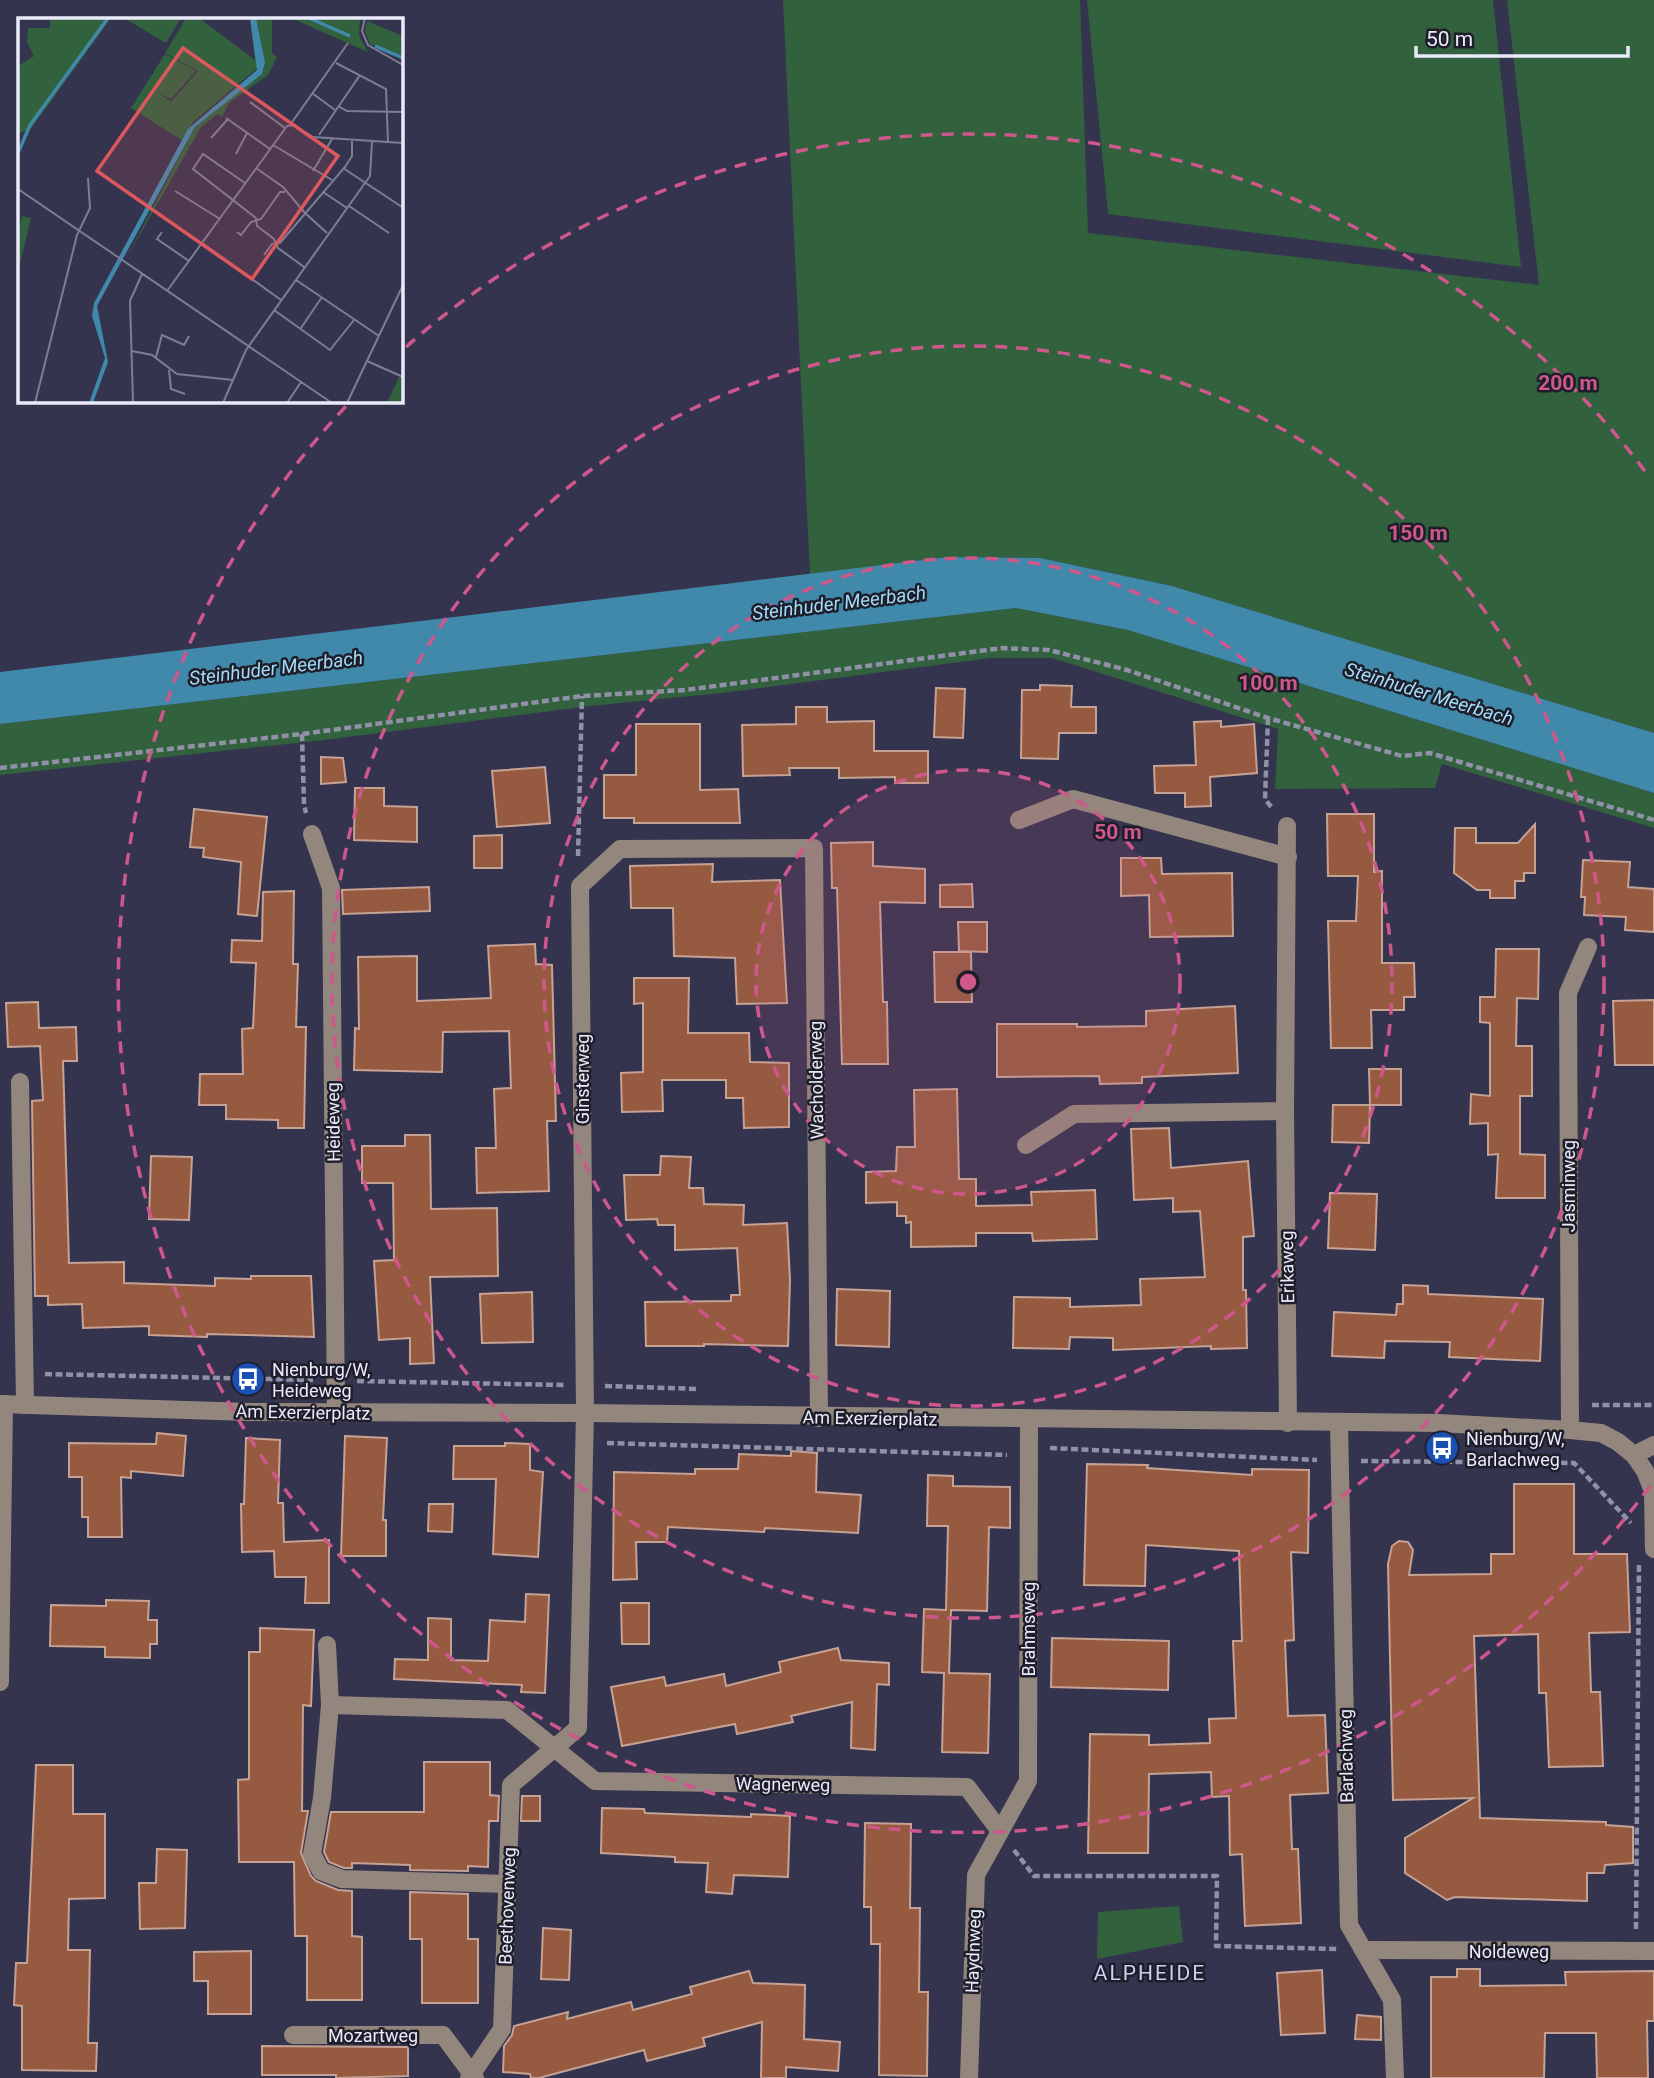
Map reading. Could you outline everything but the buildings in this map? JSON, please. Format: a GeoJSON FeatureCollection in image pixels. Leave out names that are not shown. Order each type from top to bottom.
{"type":"FeatureCollection","features":[{"type":"Feature","properties":{"kind":"street"},"geometry":{"type":"LineString","coordinates":[[1019,820],[1073,799],[1288,857]]}},
{"type":"Feature","properties":{"kind":"street","name":"Erikaweg"},"geometry":{"type":"LineString","coordinates":[[1287,826],[1285,1111],[1288,1423]]}},
{"type":"Feature","properties":{"kind":"street","name":"Heideweg"},"geometry":{"type":"LineString","coordinates":[[312,834],[331,888],[336,1413]]}},
{"type":"Feature","properties":{"kind":"street","name":"Wacholderweg"},"geometry":{"type":"LineString","coordinates":[[580,886],[620,849],[814,848],[819,1418]]}},
{"type":"Feature","properties":{"kind":"street","name":"Ginsterweg"},"geometry":{"type":"LineString","coordinates":[[580,886],[585,1413]]}},
{"type":"Feature","properties":{"kind":"street","name":"Jasminweg"},"geometry":{"type":"LineString","coordinates":[[1570,1430],[1567,993],[1588,947]]}},
{"type":"Feature","properties":{"kind":"street"},"geometry":{"type":"LineString","coordinates":[[20,1082],[24,1405]]}},
{"type":"Feature","properties":{"kind":"street"},"geometry":{"type":"LineString","coordinates":[[1026,1145],[1074,1114],[1285,1111]]}},
{"type":"Feature","properties":{"kind":"street"},"geometry":{"type":"LineString","coordinates":[[0,1682],[2,1404]]}},
{"type":"Feature","properties":{"kind":"street","name":"Am Exerzierplatz"},"geometry":{"type":"LineString","coordinates":[[2,1404],[336,1413],[585,1413],[819,1418],[1439,1423],[1570,1430],[1601,1433],[1618,1442],[1634,1455],[1645,1471],[1653,1491],[1647,1554]]}},
{"type":"Feature","properties":{"kind":"street","name":"Beethovenweg"},"geometry":{"type":"LineString","coordinates":[[472,2076],[502,2029],[511,1786],[578,1728],[585,1413]]}},
{"type":"Feature","properties":{"kind":"street","name":"Brahmsweg"},"geometry":{"type":"LineString","coordinates":[[1000,1831],[1028,1781],[1028,1420]]}},
{"type":"Feature","properties":{"kind":"street","name":"Barlachweg"},"geometry":{"type":"LineString","coordinates":[[1339,1423],[1349,1925],[1392,2000],[1395,2078]]}},
{"type":"Feature","properties":{"kind":"street"},"geometry":{"type":"LineString","coordinates":[[1634,1455],[1654,1445]]}},
{"type":"Feature","properties":{"kind":"street"},"geometry":{"type":"LineString","coordinates":[[327,1645],[330,1705],[322,1798],[312,1854],[321,1871],[342,1879],[507,1884]]}},
{"type":"Feature","properties":{"kind":"street"},"geometry":{"type":"LineString","coordinates":[[330,1705],[507,1710],[555,1748]]}},
{"type":"Feature","properties":{"kind":"street","name":"Wagnerweg"},"geometry":{"type":"LineString","coordinates":[[555,1748],[595,1781],[967,1787],[1000,1831]]}},
{"type":"Feature","properties":{"kind":"street","name":"Haydnweg"},"geometry":{"type":"LineString","coordinates":[[969,2078],[976,1875],[1000,1831]]}},
{"type":"Feature","properties":{"kind":"street","name":"Noldeweg"},"geometry":{"type":"LineString","coordinates":[[1363,1950],[1645,1951]]}},
{"type":"Feature","properties":{"kind":"street","name":"Mozartweg"},"geometry":{"type":"LineString","coordinates":[[293,2035],[443,2035],[472,2076]]}},
{"type":"Feature","properties":{"kind":"path"},"geometry":{"type":"LineString","coordinates":[[0,768],[302,734],[582,696],[685,690],[1002,648],[1049,650],[1127,670],[1268,718],[1402,756],[1430,753],[1654,820]]}},
{"type":"Feature","properties":{"kind":"path"},"geometry":{"type":"LineString","coordinates":[[580,886],[578,855],[582,696]]}},
{"type":"Feature","properties":{"kind":"path"},"geometry":{"type":"LineString","coordinates":[[1268,718],[1265,799],[1287,826]]}},
{"type":"Feature","properties":{"kind":"path"},"geometry":{"type":"LineString","coordinates":[[302,734],[304,804],[312,834]]}},
{"type":"Feature","properties":{"kind":"path"},"geometry":{"type":"LineString","coordinates":[[24,1373],[709,1389]]}},
{"type":"Feature","properties":{"kind":"path"},"geometry":{"type":"LineString","coordinates":[[584,1442],[1028,1455],[1047,1448],[1340,1461],[1574,1463],[1640,1532]]}},
{"type":"Feature","properties":{"kind":"path"},"geometry":{"type":"LineString","coordinates":[[1645,1951],[1647,1554]]}},
{"type":"Feature","properties":{"kind":"path"},"geometry":{"type":"LineString","coordinates":[[1000,1831],[1034,1876],[1217,1876],[1216,1946],[1363,1950]]}},
{"type":"Feature","properties":{"kind":"green space"},"geometry":{"type":"Polygon","coordinates":[[[783,0],[1080,0],[1088,233],[1539,285],[1507,0],[1654,0],[1654,733],[1172,586],[1040,558],[948,557],[810,575],[783,0]]]}},
{"type":"Feature","properties":{"kind":"green space"},"geometry":{"type":"Polygon","coordinates":[[[1087,0],[1493,0],[1521,267],[1108,214],[1087,0]]]}},
{"type":"Feature","properties":{"kind":"green space"},"geometry":{"type":"Polygon","coordinates":[[[1016,608],[1128,630],[1654,793],[1654,828],[1442,764],[1435,788],[1275,789],[1278,729],[1052,658],[991,658],[324,740],[0,775],[0,724],[1016,608]]]}},
{"type":"Feature","properties":{"kind":"green space"},"geometry":{"type":"Polygon","coordinates":[[[1179,1906],[1183,1942],[1097,1959],[1098,1912],[1179,1906]]]}},
{"type":"Feature","properties":{"kind":"water","name":"Steinhuder Meerbach"},"geometry":{"type":"Polygon","coordinates":[[[948,557],[1040,558],[1172,586],[1654,733],[1654,793],[1128,630],[1016,608],[0,724],[0,672],[948,557]]]}},
{"type":"Feature","properties":{"kind":"place","name":"Nienburg/W, Heideweg"},"geometry":{"type":"Point","coordinates":[248,1379]}},
{"type":"Feature","properties":{"kind":"place","name":"Nienburg/W, Barlachweg"},"geometry":{"type":"Point","coordinates":[1442,1448]}},
{"type":"Feature","properties":{"kind":"district","name":"ALPHEIDE"},"geometry":{"type":"Point","coordinates":[1150,1973]}}]}
